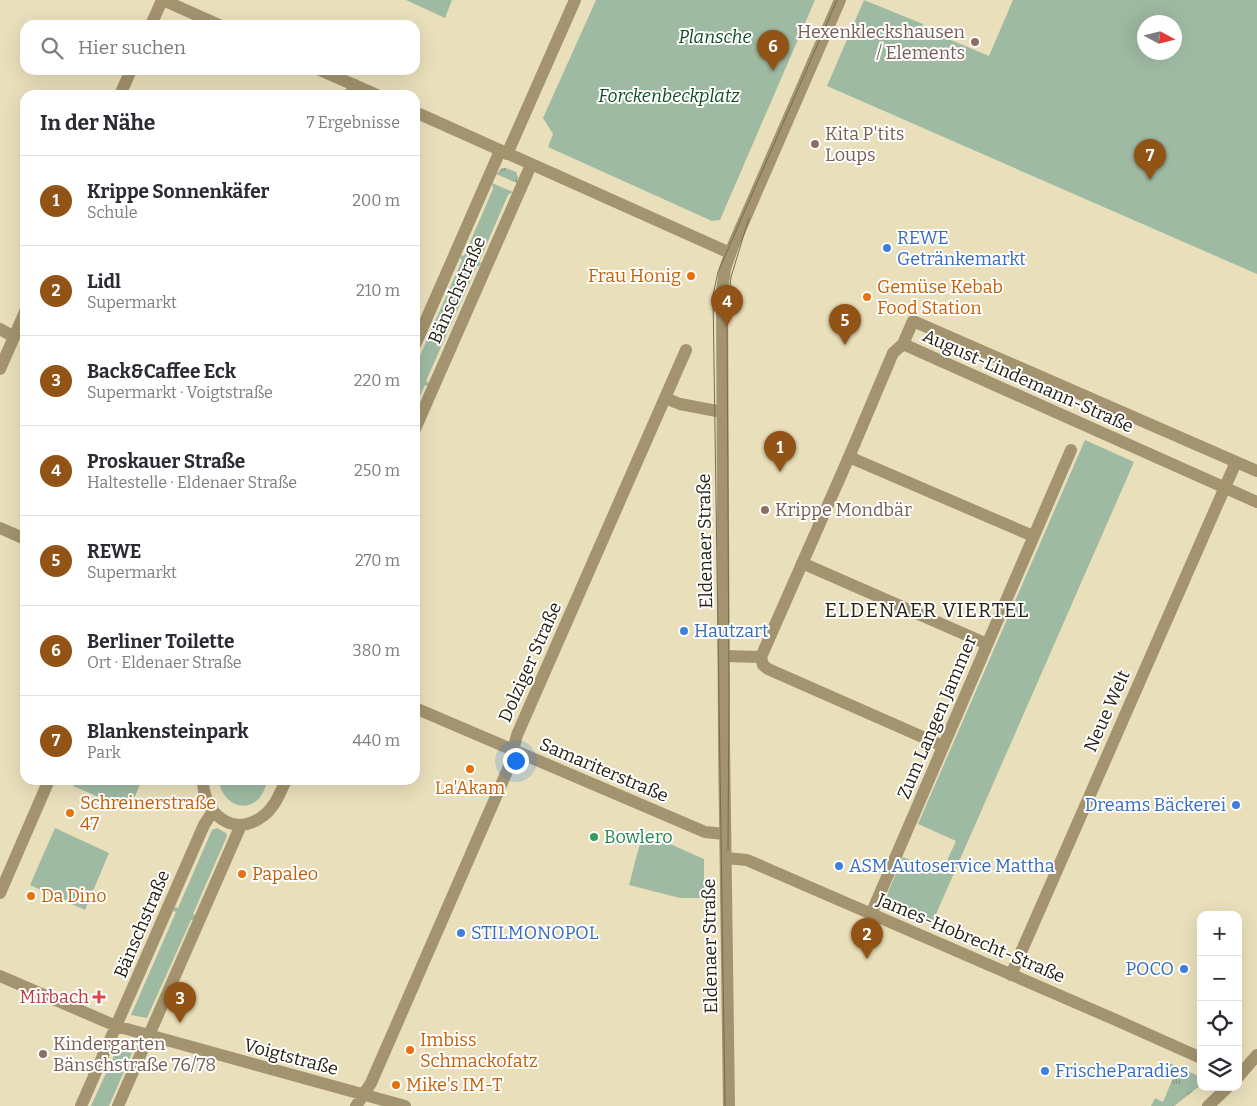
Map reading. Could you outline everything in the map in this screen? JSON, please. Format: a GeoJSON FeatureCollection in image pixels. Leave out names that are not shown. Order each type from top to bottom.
{"type":"FeatureCollection","features":[{"type":"Feature","properties":{"kind":"street"},"geometry":{"type":"LineString","coordinates":[[153,20],[162,0],[207,20]]}},
{"type":"Feature","properties":{"kind":"street","name":"Bänschstraße"},"geometry":{"type":"LineString","coordinates":[[420,334],[575,0]]}},
{"type":"Feature","properties":{"kind":"street","name":"Eldenaer Straße"},"geometry":{"type":"LineString","coordinates":[[729,1106],[725,834],[722,281],[730,253],[840,0]]}},
{"type":"Feature","properties":{"kind":"street"},"geometry":{"type":"LineString","coordinates":[[122,90],[129,75]]}},
{"type":"Feature","properties":{"kind":"street"},"geometry":{"type":"LineString","coordinates":[[328,75],[353,90]]}},
{"type":"Feature","properties":{"kind":"street"},"geometry":{"type":"LineString","coordinates":[[420,114],[730,253]]}},
{"type":"Feature","properties":{"kind":"street","name":"Bänschstraße"},"geometry":{"type":"LineString","coordinates":[[420,418],[531,164]]}},
{"type":"Feature","properties":{"kind":"street","name":"August-Lindemann-Straße"},"geometry":{"type":"LineString","coordinates":[[1257,471],[913,321],[903,344],[1257,502]]}},
{"type":"Feature","properties":{"kind":"street"},"geometry":{"type":"LineString","coordinates":[[0,369],[20,323]]}},
{"type":"Feature","properties":{"kind":"street"},"geometry":{"type":"LineString","coordinates":[[0,330],[14,336]]}},
{"type":"Feature","properties":{"kind":"street"},"geometry":{"type":"LineString","coordinates":[[903,344],[893,353],[761,656],[763,665],[768,669],[943,746]]}},
{"type":"Feature","properties":{"kind":"street","name":"Dolziger Straße"},"geometry":{"type":"LineString","coordinates":[[356,1106],[371,1084],[508,769],[517,735],[686,350]]}},
{"type":"Feature","properties":{"kind":"street"},"geometry":{"type":"LineString","coordinates":[[665,398],[680,404],[722,412]]}},
{"type":"Feature","properties":{"kind":"street","name":"Zum Langen Jammer"},"geometry":{"type":"LineString","coordinates":[[871,914],[1071,450]]}},
{"type":"Feature","properties":{"kind":"street"},"geometry":{"type":"LineString","coordinates":[[849,457],[1034,536]]}},
{"type":"Feature","properties":{"kind":"street","name":"Neue Welt"},"geometry":{"type":"LineString","coordinates":[[1011,975],[1236,462]]}},
{"type":"Feature","properties":{"kind":"street"},"geometry":{"type":"LineString","coordinates":[[0,528],[20,537]]}},
{"type":"Feature","properties":{"kind":"street"},"geometry":{"type":"LineString","coordinates":[[802,563],[987,644]]}},
{"type":"Feature","properties":{"kind":"street"},"geometry":{"type":"LineString","coordinates":[[724,656],[761,656]]}},
{"type":"Feature","properties":{"kind":"street","name":"Samariterstraße"},"geometry":{"type":"LineString","coordinates":[[420,710],[705,832],[725,834]]}},
{"type":"Feature","properties":{"kind":"street"},"geometry":{"type":"LineString","coordinates":[[0,893],[47,785]]}},
{"type":"Feature","properties":{"kind":"street"},"geometry":{"type":"LineString","coordinates":[[203,785],[205,797],[218,817],[241,825],[262,817],[271,809],[283,785]]}},
{"type":"Feature","properties":{"kind":"street","name":"Bänschstraße"},"geometry":{"type":"LineString","coordinates":[[81,1106],[204,825],[213,811]]}},
{"type":"Feature","properties":{"kind":"street"},"geometry":{"type":"LineString","coordinates":[[118,1106],[241,825]]}},
{"type":"Feature","properties":{"kind":"street","name":"James-Hobrecht-Straße"},"geometry":{"type":"LineString","coordinates":[[726,858],[747,860],[1197,1056]]}},
{"type":"Feature","properties":{"kind":"street","name":"Voigtstraße"},"geometry":{"type":"LineString","coordinates":[[0,976],[116,1026],[405,1106]]}},
{"type":"Feature","properties":{"kind":"street"},"geometry":{"type":"LineString","coordinates":[[1242,1072],[1257,1055]]}},
{"type":"Feature","properties":{"kind":"street"},"geometry":{"type":"LineString","coordinates":[[1208,1106],[1224,1091]]}},
{"type":"Feature","properties":{"kind":"green space"},"geometry":{"type":"Polygon","coordinates":[[[406,0],[452,0],[445,18],[406,0]]]}},
{"type":"Feature","properties":{"kind":"green space","name":"Forckenbeckplatz"},"geometry":{"type":"Polygon","coordinates":[[[596,0],[815,0],[720,220],[712,221],[548,147],[553,134],[543,118],[596,0]]]}},
{"type":"Feature","properties":{"kind":"green space"},"geometry":{"type":"Polygon","coordinates":[[[864,0],[923,24],[922,28],[989,56],[1013,0],[1257,0],[1257,274],[827,86],[864,0]]]}},
{"type":"Feature","properties":{"kind":"green space"},"geometry":{"type":"Polygon","coordinates":[[[502,168],[516,172],[518,177],[517,183],[496,174],[502,168]]]}},
{"type":"Feature","properties":{"kind":"green space"},"geometry":{"type":"Polygon","coordinates":[[[492,183],[513,192],[508,195],[479,262],[481,263],[480,266],[477,266],[426,381],[429,383],[428,386],[425,385],[420,396],[420,356],[462,260],[460,258],[461,255],[464,256],[493,189],[492,183]]]}},
{"type":"Feature","properties":{"kind":"green space"},"geometry":{"type":"Polygon","coordinates":[[[1085,440],[1134,462],[933,921],[885,899],[903,857],[941,874],[956,841],[918,824],[1085,440]]]}},
{"type":"Feature","properties":{"kind":"green space"},"geometry":{"type":"Polygon","coordinates":[[[74,785],[140,785],[129,810],[74,785]]]}},
{"type":"Feature","properties":{"kind":"green space"},"geometry":{"type":"Polygon","coordinates":[[[220,785],[266,785],[256,801],[244,806],[232,802],[220,785]]]}},
{"type":"Feature","properties":{"kind":"green space"},"geometry":{"type":"Polygon","coordinates":[[[55,828],[109,853],[85,910],[30,885],[55,828]]]}},
{"type":"Feature","properties":{"kind":"green space"},"geometry":{"type":"Polygon","coordinates":[[[217,828],[226,833],[227,836],[193,914],[196,916],[191,920],[147,1018],[131,1015],[176,912],[173,911],[175,907],[178,908],[212,830],[217,828]]]}},
{"type":"Feature","properties":{"kind":"green space"},"geometry":{"type":"Polygon","coordinates":[[[643,832],[704,859],[704,898],[680,898],[629,885],[643,832]]]}},
{"type":"Feature","properties":{"kind":"green space"},"geometry":{"type":"Polygon","coordinates":[[[117,1049],[132,1053],[109,1106],[91,1106],[117,1049]]]}},
{"type":"Feature","properties":{"kind":"green space"},"geometry":{"type":"Polygon","coordinates":[[[1167,1062],[1197,1075],[1197,1088],[1174,1106],[1151,1106],[1155,1098],[1163,1102],[1176,1071],[1165,1066],[1167,1062]]]}},
{"type":"Feature","properties":{"kind":"tram line"},"geometry":{"type":"LineString","coordinates":[[725,1106],[713,295],[718,272],[837,0]]}},
{"type":"Feature","properties":{"kind":"tram line"},"geometry":{"type":"LineString","coordinates":[[728,850],[727,317],[731,277],[749,218]]}},
{"type":"Feature","properties":{"kind":"place","name":"Hexenkleckshausen / Elements"},"geometry":{"type":"Point","coordinates":[975,42]}},
{"type":"Feature","properties":{"kind":"place","name":"Berliner Toilette"},"geometry":{"type":"Point","coordinates":[773,71]}},
{"type":"Feature","properties":{"kind":"place","name":"Kita P'tits Loups"},"geometry":{"type":"Point","coordinates":[815,144]}},
{"type":"Feature","properties":{"kind":"place","name":"Blankensteinpark"},"geometry":{"type":"Point","coordinates":[1150,180]}},
{"type":"Feature","properties":{"kind":"place","name":"REWE Getränkemarkt"},"geometry":{"type":"Point","coordinates":[887,248]}},
{"type":"Feature","properties":{"kind":"place","name":"Frau Honig"},"geometry":{"type":"Point","coordinates":[691,276]}},
{"type":"Feature","properties":{"kind":"place","name":"Gemüse Kebab Food Station"},"geometry":{"type":"Point","coordinates":[867,297]}},
{"type":"Feature","properties":{"kind":"place","name":"Proskauer Straße"},"geometry":{"type":"Point","coordinates":[727,326]}},
{"type":"Feature","properties":{"kind":"place","name":"REWE"},"geometry":{"type":"Point","coordinates":[845,345]}},
{"type":"Feature","properties":{"kind":"place","name":"Krippe Sonnenkäfer"},"geometry":{"type":"Point","coordinates":[780,472]}},
{"type":"Feature","properties":{"kind":"place","name":"Krippe Mondbär"},"geometry":{"type":"Point","coordinates":[765,510]}},
{"type":"Feature","properties":{"kind":"place","name":"Hautzart"},"geometry":{"type":"Point","coordinates":[684,631]}},
{"type":"Feature","properties":{"kind":"place","name":"La'Akam"},"geometry":{"type":"Point","coordinates":[470,769]}},
{"type":"Feature","properties":{"kind":"place","name":"Dreams Bäckerei"},"geometry":{"type":"Point","coordinates":[1236,805]}},
{"type":"Feature","properties":{"kind":"place","name":"Schreinerstraße 47"},"geometry":{"type":"Point","coordinates":[70,813]}},
{"type":"Feature","properties":{"kind":"place","name":"Bowlero"},"geometry":{"type":"Point","coordinates":[594,837]}},
{"type":"Feature","properties":{"kind":"place","name":"ASM Autoservice Mattha"},"geometry":{"type":"Point","coordinates":[839,866]}},
{"type":"Feature","properties":{"kind":"place","name":"Papaleo"},"geometry":{"type":"Point","coordinates":[242,874]}},
{"type":"Feature","properties":{"kind":"place","name":"Da Dino"},"geometry":{"type":"Point","coordinates":[31,896]}},
{"type":"Feature","properties":{"kind":"place","name":"STILMONOPOL"},"geometry":{"type":"Point","coordinates":[461,933]}},
{"type":"Feature","properties":{"kind":"place","name":"Lidl"},"geometry":{"type":"Point","coordinates":[867,959]}},
{"type":"Feature","properties":{"kind":"place","name":"POCO"},"geometry":{"type":"Point","coordinates":[1184,969]}},
{"type":"Feature","properties":{"kind":"place","name":"Mirbach"},"geometry":{"type":"Point","coordinates":[99,997]}},
{"type":"Feature","properties":{"kind":"place","name":"Back&Caffee Eck"},"geometry":{"type":"Point","coordinates":[180,1023]}},
{"type":"Feature","properties":{"kind":"place","name":"Imbiss Schmackofatz"},"geometry":{"type":"Point","coordinates":[410,1050]}},
{"type":"Feature","properties":{"kind":"place","name":"Kindergarten Bänschstraße 76/78"},"geometry":{"type":"Point","coordinates":[43,1054]}},
{"type":"Feature","properties":{"kind":"place","name":"FrischeParadies"},"geometry":{"type":"Point","coordinates":[1045,1071]}},
{"type":"Feature","properties":{"kind":"place","name":"Mike's IM-T"},"geometry":{"type":"Point","coordinates":[396,1085]}},
{"type":"Feature","properties":{"kind":"district","name":"ELDENAER VIERTEL"},"geometry":{"type":"Point","coordinates":[927,610]}},
{"type":"Feature","properties":{"kind":"park label","name":"Plansche"},"geometry":{"type":"Point","coordinates":[715,37]}}]}
